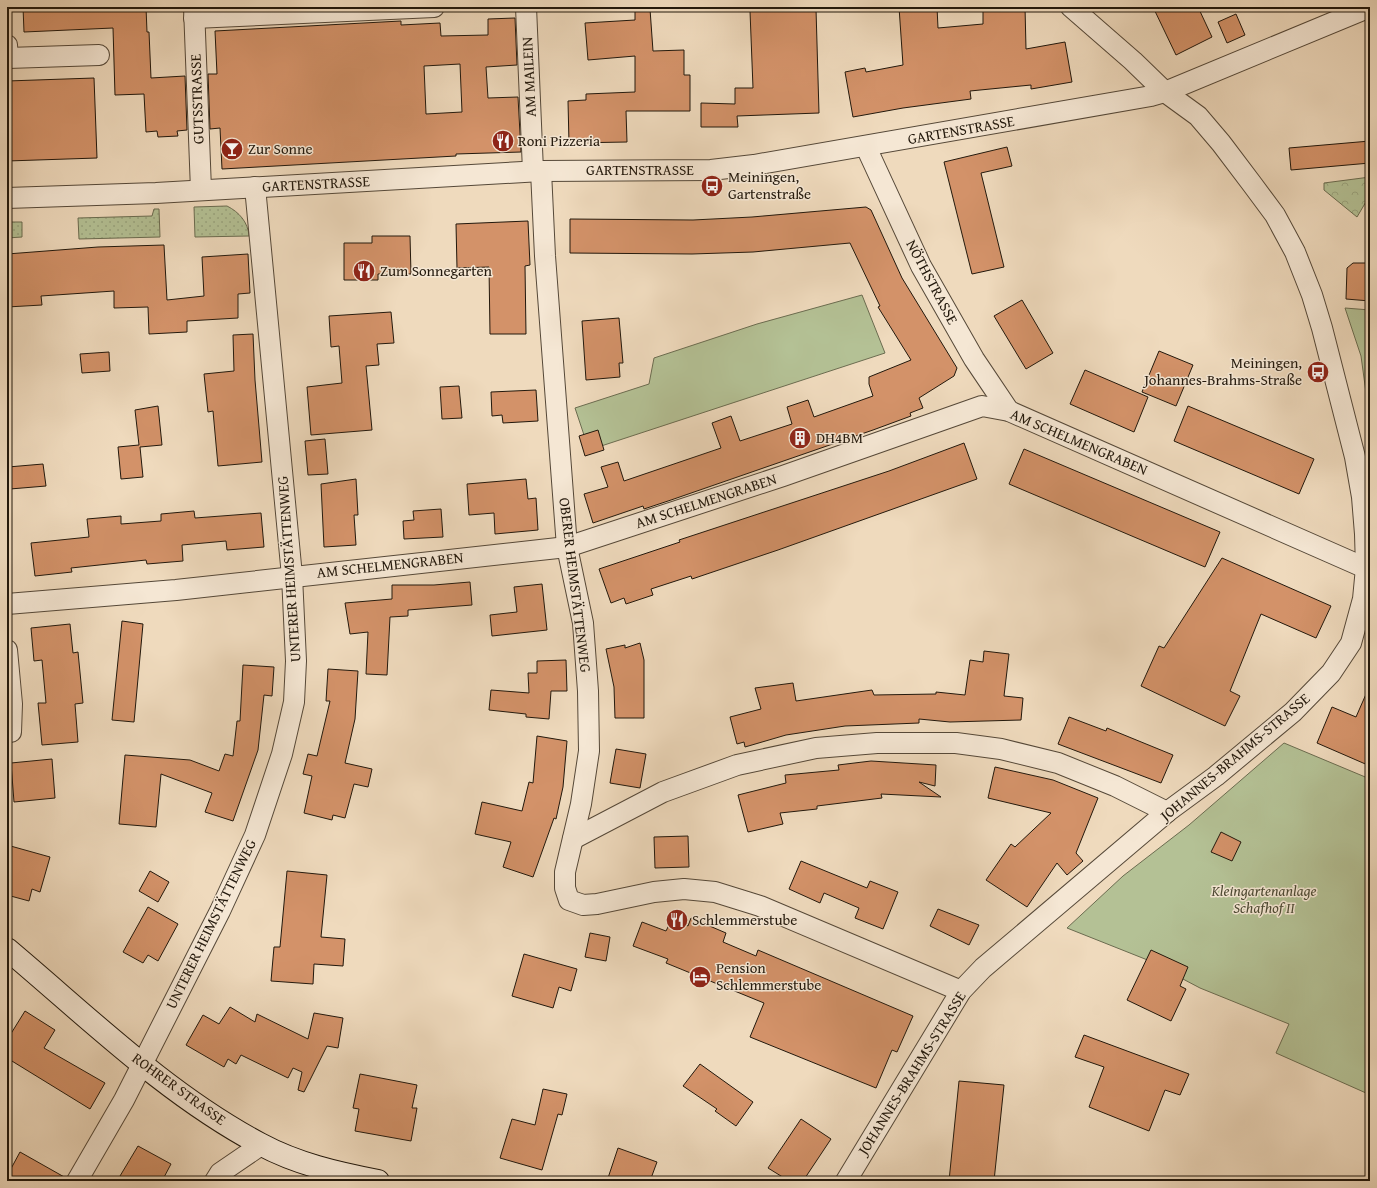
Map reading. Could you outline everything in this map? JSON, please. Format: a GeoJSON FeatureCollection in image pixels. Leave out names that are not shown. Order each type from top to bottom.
{"type":"FeatureCollection","features":[{"type":"Feature","properties":{"kind":"main road","name":"ROHRER STRASSE"},"geometry":{"type":"LineString","coordinates":[[7,949],[142,1063],[197,1105],[261,1145],[320,1168],[378,1181]]}},
{"type":"Feature","properties":{"kind":"street"},"geometry":{"type":"LineString","coordinates":[[194,12],[434,7]]}},
{"type":"Feature","properties":{"kind":"street","name":"AM MAILEIN"},"geometry":{"type":"LineString","coordinates":[[526,7],[537,171]]}},
{"type":"Feature","properties":{"kind":"street","name":"JOHANNES-BRAHMS-STRASSE"},"geometry":{"type":"LineString","coordinates":[[846,1181],[961,991],[983,968],[1168,812],[1216,776],[1293,712],[1331,672],[1351,643],[1363,599],[1368,569],[1362,497],[1350,436],[1312,295],[1295,252],[1274,215],[1221,143],[1198,116],[1165,92],[1133,61],[1072,7]]}},
{"type":"Feature","properties":{"kind":"street","name":"GARTENSTRASSE"},"geometry":{"type":"LineString","coordinates":[[7,198],[255,188],[537,171],[711,170],[754,166],[1082,109],[1165,92],[1370,7]]}},
{"type":"Feature","properties":{"kind":"street","name":"GUTSSTRASSE"},"geometry":{"type":"LineString","coordinates":[[194,12],[201,190]]}},
{"type":"Feature","properties":{"kind":"street"},"geometry":{"type":"LineString","coordinates":[[7,45],[8,58],[99,55]]}},
{"type":"Feature","properties":{"kind":"street","name":"NÖTHSTRASSE"},"geometry":{"type":"LineString","coordinates":[[866,147],[921,266],[974,359],[1009,411]]}},
{"type":"Feature","properties":{"kind":"street","name":"OBERER HEIMSTÄTTENWEG"},"geometry":{"type":"LineString","coordinates":[[537,171],[545,256],[567,547],[583,623],[588,691],[589,751],[581,804],[565,872],[565,888],[569,900],[583,905],[597,904],[654,892],[684,889],[715,892],[760,906],[961,991]]}},
{"type":"Feature","properties":{"kind":"street","name":"UNTERER HEIMSTÄTTENWEG"},"geometry":{"type":"LineString","coordinates":[[77,1181],[124,1100],[220,912],[252,842],[282,754],[293,708],[296,624],[255,188]]}},
{"type":"Feature","properties":{"kind":"street","name":"AM SCHELMENGRABEN"},"geometry":{"type":"LineString","coordinates":[[7,604],[176,590],[292,576],[567,547],[783,476],[982,406],[1009,411],[1368,569]]}},
{"type":"Feature","properties":{"kind":"street"},"geometry":{"type":"LineString","coordinates":[[7,650],[12,704],[11,732]]}},
{"type":"Feature","properties":{"kind":"street"},"geometry":{"type":"LineString","coordinates":[[572,839],[663,792],[738,765],[816,748],[877,743],[956,743],[1000,749],[1051,761],[1115,786],[1168,812]]}},
{"type":"Feature","properties":{"kind":"street"},"geometry":{"type":"LineString","coordinates":[[215,1181],[220,1173],[261,1145]]}},
{"type":"Feature","properties":{"kind":"green space"},"geometry":{"type":"Polygon","coordinates":[[[1370,177],[1370,195],[1357,217],[1324,190],[1324,183],[1370,177]]]}},
{"type":"Feature","properties":{"kind":"green space"},"geometry":{"type":"Polygon","coordinates":[[[227,206],[235,211],[245,222],[249,236],[195,237],[194,207],[227,206]]]}},
{"type":"Feature","properties":{"kind":"green space"},"geometry":{"type":"Polygon","coordinates":[[[154,209],[159,209],[160,237],[79,239],[78,218],[152,216],[154,209]]]}},
{"type":"Feature","properties":{"kind":"green space"},"geometry":{"type":"Polygon","coordinates":[[[7,222],[22,222],[22,237],[7,238],[7,222]]]}},
{"type":"Feature","properties":{"kind":"green space"},"geometry":{"type":"Polygon","coordinates":[[[862,295],[885,353],[589,450],[575,408],[649,384],[654,358],[757,324],[862,295]]]}},
{"type":"Feature","properties":{"kind":"green space"},"geometry":{"type":"Polygon","coordinates":[[[1345,308],[1370,310],[1370,422],[1361,356],[1345,308]]]}},
{"type":"Feature","properties":{"kind":"green space","name":"Kleingartenanlage Schafhof II"},"geometry":{"type":"Polygon","coordinates":[[[1284,743],[1370,779],[1370,1086],[1366,1093],[1276,1053],[1289,1024],[1200,988],[1145,959],[1067,928],[1123,876],[1189,825],[1284,743]]]}},
{"type":"Feature","properties":{"kind":"building"},"geometry":{"type":"Polygon","coordinates":[[[23,7],[146,7],[147,32],[149,32],[151,78],[185,76],[187,130],[177,131],[178,136],[158,137],[157,131],[146,132],[144,94],[115,95],[113,28],[24,32],[23,7]]]}},
{"type":"Feature","properties":{"kind":"building"},"geometry":{"type":"Polygon","coordinates":[[[899,7],[937,7],[938,28],[983,24],[983,7],[1025,7],[1026,49],[1065,42],[1072,82],[1031,89],[1031,85],[970,91],[971,99],[903,108],[853,117],[845,72],[865,68],[866,72],[903,65],[899,7]]]}},
{"type":"Feature","properties":{"kind":"building"},"geometry":{"type":"Polygon","coordinates":[[[1153,7],[1198,7],[1212,37],[1176,55],[1153,7]]]}},
{"type":"Feature","properties":{"kind":"building"},"geometry":{"type":"Polygon","coordinates":[[[789,8],[816,9],[819,113],[737,116],[738,127],[701,127],[701,103],[735,104],[735,88],[753,88],[750,11],[789,8]]]}},
{"type":"Feature","properties":{"kind":"building"},"geometry":{"type":"Polygon","coordinates":[[[650,9],[653,51],[684,50],[684,75],[690,75],[690,111],[626,111],[627,142],[569,143],[568,101],[586,100],[586,94],[635,92],[635,56],[588,60],[585,23],[635,20],[635,10],[650,9]]]}},
{"type":"Feature","properties":{"kind":"building"},"geometry":{"type":"Polygon","coordinates":[[[1236,14],[1245,35],[1227,43],[1218,22],[1236,14]]]}},
{"type":"Feature","properties":{"kind":"building"},"geometry":{"type":"Polygon","coordinates":[[[515,18],[517,65],[486,67],[488,98],[518,97],[521,152],[456,154],[456,156],[222,169],[220,128],[210,129],[208,74],[217,74],[215,31],[401,21],[401,25],[440,23],[441,36],[488,35],[488,19],[515,18]],[[460,64],[424,66],[426,114],[462,112],[460,64]]]}},
{"type":"Feature","properties":{"kind":"building"},"geometry":{"type":"Polygon","coordinates":[[[94,78],[97,158],[7,161],[7,81],[94,78]]]}},
{"type":"Feature","properties":{"kind":"building"},"geometry":{"type":"Polygon","coordinates":[[[1370,141],[1370,163],[1291,170],[1289,148],[1370,141]]]}},
{"type":"Feature","properties":{"kind":"building"},"geometry":{"type":"Polygon","coordinates":[[[1007,147],[1012,166],[981,173],[1004,267],[972,274],[944,162],[1007,147]]]}},
{"type":"Feature","properties":{"kind":"building"},"geometry":{"type":"Polygon","coordinates":[[[866,207],[871,210],[902,278],[957,368],[954,376],[919,398],[923,408],[910,413],[911,416],[671,500],[644,509],[643,506],[593,523],[584,494],[608,487],[601,467],[618,462],[624,481],[721,448],[712,423],[731,416],[740,441],[792,424],[787,407],[808,400],[814,417],[873,396],[869,384],[869,377],[911,360],[878,307],[880,306],[850,243],[753,252],[692,254],[570,253],[570,219],[693,220],[752,217],[866,207]]]}},
{"type":"Feature","properties":{"kind":"building"},"geometry":{"type":"Polygon","coordinates":[[[528,221],[530,265],[525,266],[526,334],[490,334],[489,267],[457,268],[456,224],[528,221]]]}},
{"type":"Feature","properties":{"kind":"building"},"geometry":{"type":"Polygon","coordinates":[[[372,236],[410,236],[411,274],[378,274],[378,280],[344,280],[344,243],[372,243],[372,236]]]}},
{"type":"Feature","properties":{"kind":"building"},"geometry":{"type":"Polygon","coordinates":[[[164,245],[167,300],[204,296],[202,257],[248,254],[250,293],[238,294],[238,318],[187,321],[187,332],[149,334],[148,307],[114,308],[114,291],[41,296],[42,305],[7,307],[7,254],[98,247],[164,245]]]}},
{"type":"Feature","properties":{"kind":"building"},"geometry":{"type":"Polygon","coordinates":[[[1353,263],[1370,263],[1370,301],[1346,299],[1347,268],[1353,263]]]}},
{"type":"Feature","properties":{"kind":"building"},"geometry":{"type":"Polygon","coordinates":[[[1022,300],[1053,353],[1026,369],[994,316],[1022,300]]]}},
{"type":"Feature","properties":{"kind":"building"},"geometry":{"type":"Polygon","coordinates":[[[391,312],[394,343],[377,344],[379,365],[366,366],[372,430],[311,435],[307,387],[342,383],[339,346],[331,347],[329,316],[391,312]]]}},
{"type":"Feature","properties":{"kind":"building"},"geometry":{"type":"Polygon","coordinates":[[[619,318],[623,363],[619,363],[620,377],[586,380],[582,321],[619,318]]]}},
{"type":"Feature","properties":{"kind":"building"},"geometry":{"type":"Polygon","coordinates":[[[253,334],[255,380],[262,462],[218,466],[213,411],[208,412],[204,374],[234,371],[233,335],[253,334]]]}},
{"type":"Feature","properties":{"kind":"building"},"geometry":{"type":"Polygon","coordinates":[[[1159,351],[1193,365],[1176,406],[1142,392],[1159,351]]]}},
{"type":"Feature","properties":{"kind":"building"},"geometry":{"type":"Polygon","coordinates":[[[109,352],[110,371],[82,373],[80,354],[109,352]]]}},
{"type":"Feature","properties":{"kind":"building"},"geometry":{"type":"Polygon","coordinates":[[[1085,370],[1148,397],[1134,432],[1070,404],[1085,370]]]}},
{"type":"Feature","properties":{"kind":"building"},"geometry":{"type":"Polygon","coordinates":[[[459,386],[462,418],[442,419],[440,387],[459,386]]]}},
{"type":"Feature","properties":{"kind":"building"},"geometry":{"type":"Polygon","coordinates":[[[536,390],[538,421],[503,423],[502,415],[492,416],[491,392],[536,390]]]}},
{"type":"Feature","properties":{"kind":"building"},"geometry":{"type":"Polygon","coordinates":[[[158,406],[162,445],[140,447],[143,477],[121,479],[118,447],[139,445],[135,410],[158,406]]]}},
{"type":"Feature","properties":{"kind":"building"},"geometry":{"type":"Polygon","coordinates":[[[1188,406],[1314,459],[1299,494],[1174,441],[1188,406]]]}},
{"type":"Feature","properties":{"kind":"building"},"geometry":{"type":"Polygon","coordinates":[[[598,430],[604,450],[585,456],[579,436],[598,430]]]}},
{"type":"Feature","properties":{"kind":"building"},"geometry":{"type":"Polygon","coordinates":[[[325,439],[328,474],[308,475],[305,441],[325,439]]]}},
{"type":"Feature","properties":{"kind":"building"},"geometry":{"type":"Polygon","coordinates":[[[964,443],[977,479],[778,550],[692,579],[691,576],[651,589],[653,595],[626,604],[624,598],[611,603],[599,569],[680,542],[679,540],[889,471],[964,443]]]}},
{"type":"Feature","properties":{"kind":"building"},"geometry":{"type":"Polygon","coordinates":[[[1024,449],[1220,532],[1205,567],[1009,484],[1024,449]]]}},
{"type":"Feature","properties":{"kind":"building"},"geometry":{"type":"Polygon","coordinates":[[[43,464],[46,486],[10,489],[8,467],[43,464]]]}},
{"type":"Feature","properties":{"kind":"building"},"geometry":{"type":"Polygon","coordinates":[[[356,479],[358,515],[354,515],[356,545],[324,547],[321,484],[356,479]]]}},
{"type":"Feature","properties":{"kind":"building"},"geometry":{"type":"Polygon","coordinates":[[[526,479],[528,499],[536,498],[538,530],[495,534],[494,513],[469,515],[467,484],[526,479]]]}},
{"type":"Feature","properties":{"kind":"building"},"geometry":{"type":"Polygon","coordinates":[[[441,509],[443,537],[404,539],[403,521],[414,520],[413,511],[441,509]]]}},
{"type":"Feature","properties":{"kind":"building"},"geometry":{"type":"Polygon","coordinates":[[[194,511],[195,518],[261,513],[264,547],[227,550],[226,541],[182,545],[183,561],[147,564],[146,560],[71,568],[72,572],[35,576],[31,543],[89,537],[87,519],[121,516],[121,524],[161,521],[161,514],[194,511]]]}},
{"type":"Feature","properties":{"kind":"building"},"geometry":{"type":"Polygon","coordinates":[[[1222,558],[1331,606],[1316,638],[1261,614],[1230,691],[1240,696],[1225,726],[1141,686],[1159,646],[1164,648],[1222,558]]]}},
{"type":"Feature","properties":{"kind":"building"},"geometry":{"type":"Polygon","coordinates":[[[470,582],[472,605],[408,610],[408,616],[390,617],[387,675],[366,674],[368,632],[350,634],[345,603],[392,599],[392,585],[434,585],[470,582]]]}},
{"type":"Feature","properties":{"kind":"building"},"geometry":{"type":"Polygon","coordinates":[[[542,584],[547,630],[492,636],[490,615],[517,612],[514,587],[542,584]]]}},
{"type":"Feature","properties":{"kind":"building"},"geometry":{"type":"Polygon","coordinates":[[[122,621],[143,624],[134,722],[112,720],[122,621]]]}},
{"type":"Feature","properties":{"kind":"building"},"geometry":{"type":"Polygon","coordinates":[[[70,624],[73,653],[78,652],[83,703],[75,704],[78,742],[42,745],[38,703],[46,703],[42,660],[34,661],[31,628],[70,624]]]}},
{"type":"Feature","properties":{"kind":"building"},"geometry":{"type":"Polygon","coordinates":[[[640,643],[644,660],[644,718],[615,718],[614,687],[606,649],[625,645],[625,648],[640,643]]]}},
{"type":"Feature","properties":{"kind":"building"},"geometry":{"type":"Polygon","coordinates":[[[984,651],[1009,654],[1004,696],[1023,698],[1021,720],[950,722],[919,719],[919,723],[845,726],[786,735],[745,747],[744,742],[737,744],[730,717],[761,709],[755,688],[793,683],[796,701],[872,690],[874,695],[936,694],[936,692],[965,695],[970,660],[983,662],[984,651]]]}},
{"type":"Feature","properties":{"kind":"building"},"geometry":{"type":"Polygon","coordinates":[[[566,660],[567,691],[551,691],[549,719],[526,717],[526,714],[489,710],[491,690],[529,693],[528,673],[537,673],[537,661],[566,660]]]}},
{"type":"Feature","properties":{"kind":"building"},"geometry":{"type":"Polygon","coordinates":[[[243,665],[274,667],[272,696],[264,695],[258,750],[233,821],[205,812],[212,793],[161,774],[156,827],[119,824],[125,755],[190,760],[219,771],[225,754],[233,756],[237,721],[240,721],[243,665]]]}},
{"type":"Feature","properties":{"kind":"building"},"geometry":{"type":"Polygon","coordinates":[[[328,669],[358,671],[355,719],[345,763],[372,769],[368,787],[354,784],[345,818],[333,815],[332,820],[304,813],[312,776],[303,774],[308,754],[317,756],[330,701],[326,701],[328,669]]]}},
{"type":"Feature","properties":{"kind":"building"},"geometry":{"type":"Polygon","coordinates":[[[1370,685],[1370,766],[1317,743],[1332,707],[1356,717],[1370,685]]]}},
{"type":"Feature","properties":{"kind":"building"},"geometry":{"type":"Polygon","coordinates":[[[1069,717],[1106,731],[1107,728],[1173,755],[1161,783],[1058,744],[1069,717]]]}},
{"type":"Feature","properties":{"kind":"building"},"geometry":{"type":"Polygon","coordinates":[[[537,736],[567,741],[563,787],[556,819],[554,818],[533,877],[503,867],[511,842],[475,834],[482,802],[522,811],[529,782],[533,783],[537,736]]]}},
{"type":"Feature","properties":{"kind":"building"},"geometry":{"type":"Polygon","coordinates":[[[616,749],[646,754],[640,788],[610,783],[616,749]]]}},
{"type":"Feature","properties":{"kind":"building"},"geometry":{"type":"Polygon","coordinates":[[[52,759],[55,798],[14,802],[11,763],[52,759]]]}},
{"type":"Feature","properties":{"kind":"building"},"geometry":{"type":"Polygon","coordinates":[[[871,761],[936,765],[935,786],[919,782],[941,797],[881,794],[882,798],[817,806],[817,809],[780,813],[783,824],[748,832],[738,795],[786,783],[785,775],[839,770],[838,765],[871,761]]]}},
{"type":"Feature","properties":{"kind":"building"},"geometry":{"type":"Polygon","coordinates":[[[995,767],[1053,780],[1098,798],[1076,853],[1083,861],[1067,875],[1057,863],[1027,907],[986,880],[1011,844],[1015,847],[1051,813],[988,798],[995,767]]]}},
{"type":"Feature","properties":{"kind":"building"},"geometry":{"type":"Polygon","coordinates":[[[1221,832],[1241,842],[1232,861],[1211,852],[1221,832]]]}},
{"type":"Feature","properties":{"kind":"building"},"geometry":{"type":"Polygon","coordinates":[[[688,836],[689,867],[655,868],[654,837],[688,836]]]}},
{"type":"Feature","properties":{"kind":"building"},"geometry":{"type":"Polygon","coordinates":[[[7,845],[50,857],[40,892],[32,889],[29,901],[7,895],[7,845]]]}},
{"type":"Feature","properties":{"kind":"building"},"geometry":{"type":"Polygon","coordinates":[[[801,861],[867,888],[870,881],[898,892],[883,929],[855,918],[859,908],[824,893],[820,903],[789,889],[801,861]]]}},
{"type":"Feature","properties":{"kind":"building"},"geometry":{"type":"Polygon","coordinates":[[[150,871],[169,882],[158,902],[139,891],[150,871]]]}},
{"type":"Feature","properties":{"kind":"building"},"geometry":{"type":"Polygon","coordinates":[[[287,871],[327,875],[321,937],[345,939],[343,966],[314,964],[313,984],[271,981],[274,947],[280,947],[287,871]]]}},
{"type":"Feature","properties":{"kind":"building"},"geometry":{"type":"Polygon","coordinates":[[[148,907],[178,924],[158,961],[148,955],[143,963],[123,952],[148,907]]]}},
{"type":"Feature","properties":{"kind":"building"},"geometry":{"type":"Polygon","coordinates":[[[938,909],[979,925],[969,945],[930,926],[938,909]]]}},
{"type":"Feature","properties":{"kind":"building"},"geometry":{"type":"Polygon","coordinates":[[[691,918],[726,933],[723,942],[756,956],[758,950],[913,1016],[897,1052],[892,1050],[876,1088],[750,1037],[764,1003],[666,963],[668,959],[633,946],[642,922],[666,931],[672,919],[688,926],[691,918]]]}},
{"type":"Feature","properties":{"kind":"building"},"geometry":{"type":"Polygon","coordinates":[[[590,933],[610,937],[606,961],[585,957],[590,933]]]}},
{"type":"Feature","properties":{"kind":"building"},"geometry":{"type":"Polygon","coordinates":[[[1151,950],[1188,967],[1180,986],[1186,989],[1171,1021],[1127,1000],[1151,950]]]}},
{"type":"Feature","properties":{"kind":"building"},"geometry":{"type":"Polygon","coordinates":[[[524,954],[577,969],[571,991],[559,987],[553,1008],[512,996],[524,954]]]}},
{"type":"Feature","properties":{"kind":"building"},"geometry":{"type":"Polygon","coordinates":[[[230,1007],[255,1022],[257,1014],[308,1039],[314,1013],[343,1018],[338,1048],[327,1046],[304,1092],[298,1090],[302,1072],[293,1068],[288,1078],[241,1055],[236,1064],[228,1059],[224,1067],[186,1045],[203,1015],[219,1024],[230,1007]]]}},
{"type":"Feature","properties":{"kind":"building"},"geometry":{"type":"Polygon","coordinates":[[[25,1011],[55,1030],[44,1048],[105,1083],[90,1109],[7,1058],[7,1040],[25,1011]]]}},
{"type":"Feature","properties":{"kind":"building"},"geometry":{"type":"Polygon","coordinates":[[[1084,1035],[1189,1074],[1180,1095],[1165,1090],[1149,1131],[1089,1107],[1104,1067],[1075,1057],[1084,1035]]]}},
{"type":"Feature","properties":{"kind":"building"},"geometry":{"type":"Polygon","coordinates":[[[700,1064],[753,1102],[736,1126],[715,1111],[717,1109],[683,1086],[700,1064]]]}},
{"type":"Feature","properties":{"kind":"building"},"geometry":{"type":"Polygon","coordinates":[[[360,1074],[417,1085],[412,1108],[417,1108],[411,1141],[355,1131],[359,1109],[353,1108],[360,1074]]]}},
{"type":"Feature","properties":{"kind":"building"},"geometry":{"type":"Polygon","coordinates":[[[959,1081],[1004,1085],[994,1181],[949,1181],[959,1081]]]}},
{"type":"Feature","properties":{"kind":"building"},"geometry":{"type":"Polygon","coordinates":[[[543,1089],[567,1094],[562,1115],[558,1114],[542,1170],[500,1158],[512,1119],[535,1125],[543,1089]]]}},
{"type":"Feature","properties":{"kind":"building"},"geometry":{"type":"Polygon","coordinates":[[[801,1119],[831,1139],[803,1181],[789,1181],[768,1168],[801,1119]]]}},
{"type":"Feature","properties":{"kind":"building"},"geometry":{"type":"Polygon","coordinates":[[[138,1146],[171,1164],[162,1181],[117,1181],[138,1146]]]}},
{"type":"Feature","properties":{"kind":"building"},"geometry":{"type":"Polygon","coordinates":[[[618,1148],[657,1162],[650,1181],[607,1181],[618,1148]]]}},
{"type":"Feature","properties":{"kind":"building"},"geometry":{"type":"Polygon","coordinates":[[[20,1152],[66,1178],[66,1181],[7,1181],[7,1176],[20,1152]]]}},
{"type":"Feature","properties":{"kind":"place","name":"Roni Pizzeria"},"geometry":{"type":"Point","coordinates":[503,141]}},
{"type":"Feature","properties":{"kind":"place","name":"Zur Sonne"},"geometry":{"type":"Point","coordinates":[232,149]}},
{"type":"Feature","properties":{"kind":"place","name":"Meiningen, Gartenstraße"},"geometry":{"type":"Point","coordinates":[712,186]}},
{"type":"Feature","properties":{"kind":"place","name":"Zum Sonnegarten"},"geometry":{"type":"Point","coordinates":[364,271]}},
{"type":"Feature","properties":{"kind":"place","name":"Meiningen, Johannes-Brahms-Straße"},"geometry":{"type":"Point","coordinates":[1318,372]}},
{"type":"Feature","properties":{"kind":"place","name":"DH4BM"},"geometry":{"type":"Point","coordinates":[800,438]}},
{"type":"Feature","properties":{"kind":"place","name":"Schlemmerstube"},"geometry":{"type":"Point","coordinates":[677,920]}},
{"type":"Feature","properties":{"kind":"place","name":"Pension Schlemmerstube"},"geometry":{"type":"Point","coordinates":[700,977]}}]}
